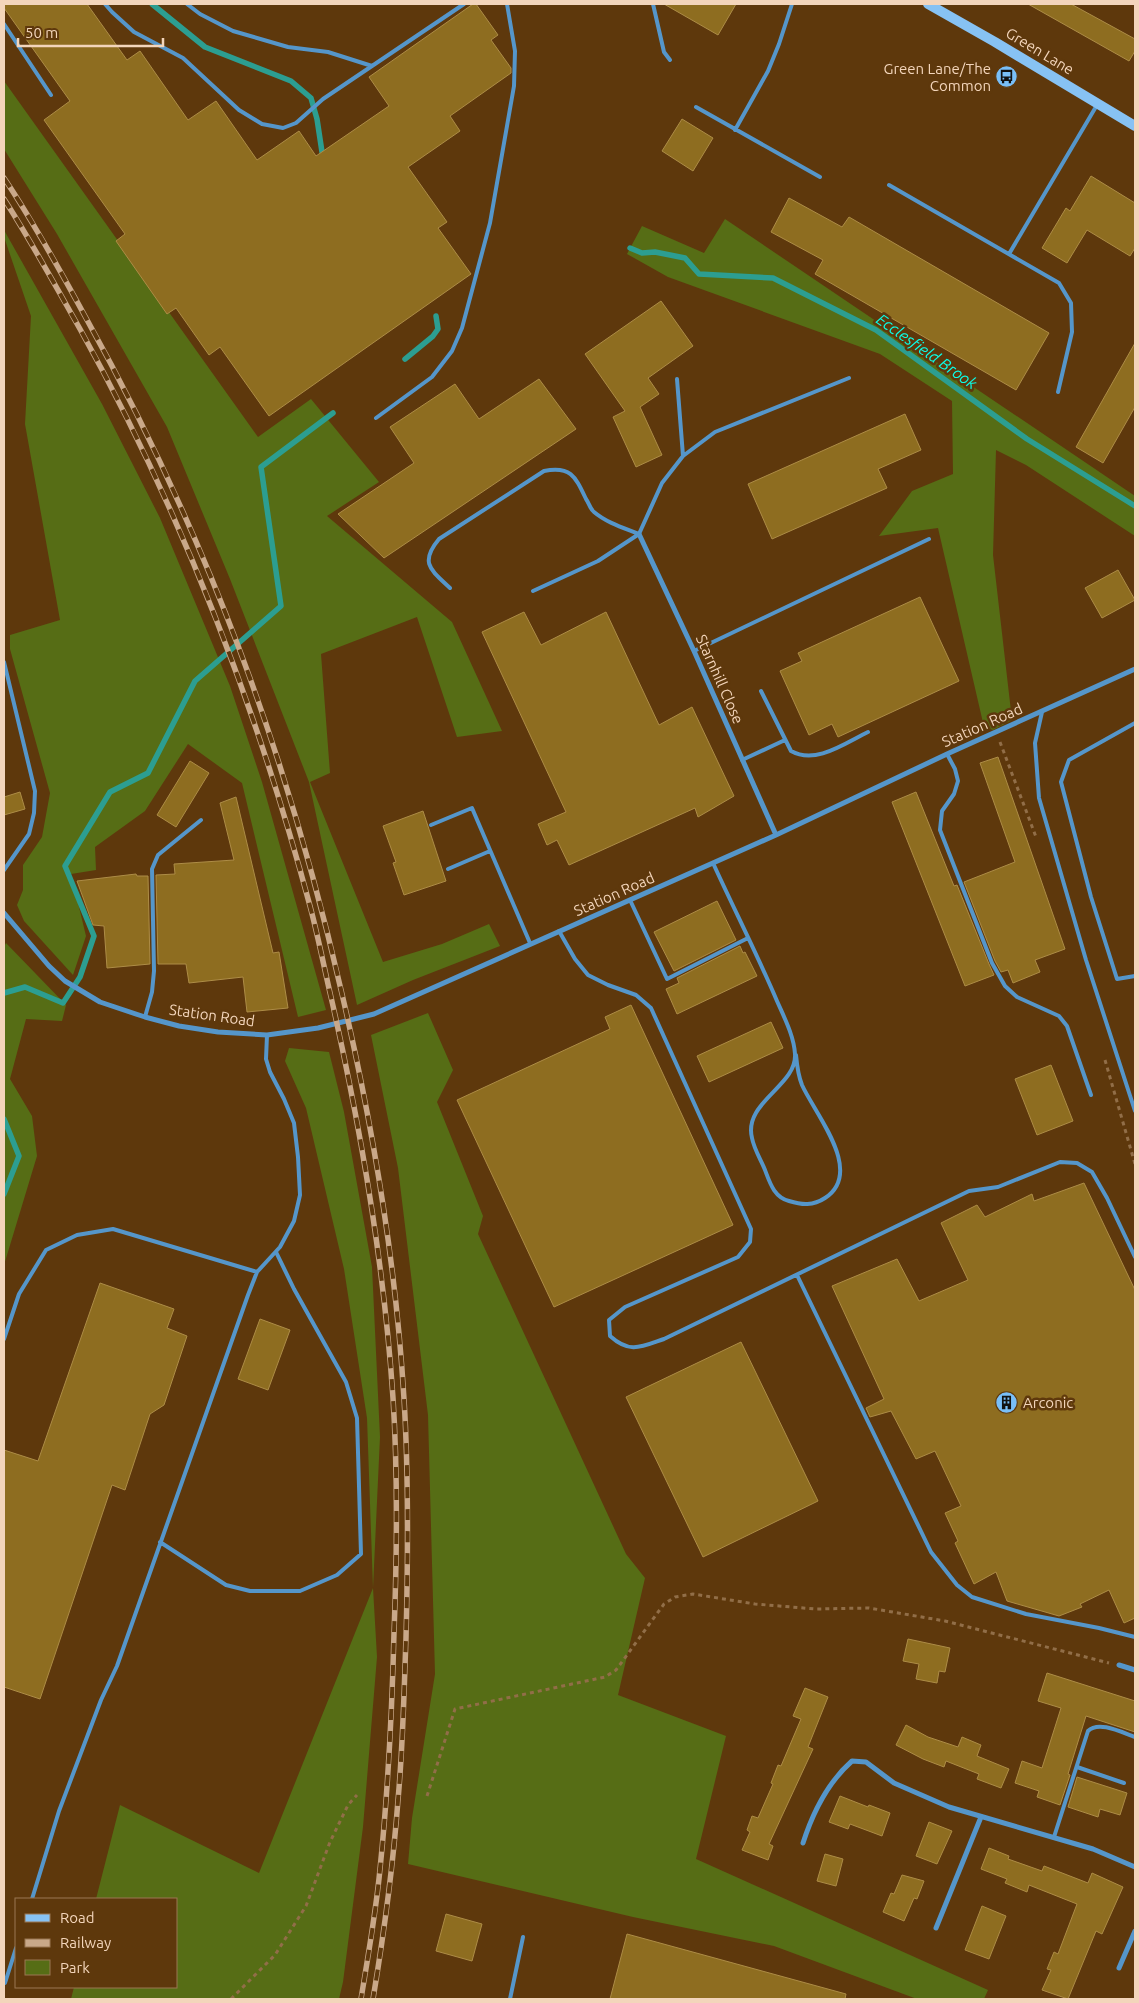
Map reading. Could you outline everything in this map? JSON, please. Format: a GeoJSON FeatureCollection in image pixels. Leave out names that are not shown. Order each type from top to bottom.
{"type":"FeatureCollection","features":[{"type":"Feature","properties":{"kind":"main road","name":"Green Lane"},"geometry":{"type":"LineString","coordinates":[[928,4],[1135,126]]}},
{"type":"Feature","properties":{"kind":"street","name":"Starnhill Close"},"geometry":{"type":"LineString","coordinates":[[639,534],[694,651],[776,835]]}},
{"type":"Feature","properties":{"kind":"street","name":"Station Road"},"geometry":{"type":"LineString","coordinates":[[4,913],[49,966],[83,993],[100,1002],[179,1026],[218,1032],[267,1035],[318,1028],[374,1014],[776,835],[947,754],[1135,669]]}},
{"type":"Feature","properties":{"kind":"street"},"geometry":{"type":"LineString","coordinates":[[1119,1665],[1135,1670]]}},
{"type":"Feature","properties":{"kind":"street"},"geometry":{"type":"LineString","coordinates":[[803,1843],[811,1818],[829,1785],[852,1761],[860,1760],[866,1762],[894,1783],[918,1795],[980,1817],[1093,1849],[1135,1867]]}},
{"type":"Feature","properties":{"kind":"street"},"geometry":{"type":"LineString","coordinates":[[936,1928],[980,1817]]}},
{"type":"Feature","properties":{"kind":"street"},"geometry":{"type":"LineString","coordinates":[[1119,1968],[1135,1931]]}},
{"type":"Feature","properties":{"kind":"lane"},"geometry":{"type":"LineString","coordinates":[[106,4],[134,32],[183,58],[240,110],[262,124],[283,128],[296,123],[323,99],[464,4]]}},
{"type":"Feature","properties":{"kind":"lane"},"geometry":{"type":"LineString","coordinates":[[187,4],[200,14],[233,31],[288,47],[328,52],[372,66]]}},
{"type":"Feature","properties":{"kind":"lane"},"geometry":{"type":"LineString","coordinates":[[376,418],[432,377],[452,351],[462,328],[490,223],[514,86],[516,51],[507,4]]}},
{"type":"Feature","properties":{"kind":"lane"},"geometry":{"type":"LineString","coordinates":[[653,4],[664,52],[670,60]]}},
{"type":"Feature","properties":{"kind":"lane"},"geometry":{"type":"LineString","coordinates":[[735,130],[768,71],[792,4]]}},
{"type":"Feature","properties":{"kind":"lane"},"geometry":{"type":"LineString","coordinates":[[4,24],[51,95]]}},
{"type":"Feature","properties":{"kind":"lane"},"geometry":{"type":"LineString","coordinates":[[1009,254],[1098,104]]}},
{"type":"Feature","properties":{"kind":"lane"},"geometry":{"type":"LineString","coordinates":[[696,107],[820,177]]}},
{"type":"Feature","properties":{"kind":"lane"},"geometry":{"type":"LineString","coordinates":[[889,186],[1059,283],[1071,303],[1072,332],[1058,392]]}},
{"type":"Feature","properties":{"kind":"lane"},"geometry":{"type":"LineString","coordinates":[[533,591],[598,561],[639,534],[662,483],[683,456],[715,432],[848,378]]}},
{"type":"Feature","properties":{"kind":"lane"},"geometry":{"type":"LineString","coordinates":[[677,379],[683,456]]}},
{"type":"Feature","properties":{"kind":"lane"},"geometry":{"type":"LineString","coordinates":[[450,588],[432,570],[428,560],[430,550],[439,539],[544,471],[565,470],[573,475],[592,511],[607,521],[639,534]]}},
{"type":"Feature","properties":{"kind":"lane"},"geometry":{"type":"LineString","coordinates":[[694,651],[929,539]]}},
{"type":"Feature","properties":{"kind":"lane"},"geometry":{"type":"LineString","coordinates":[[4,662],[35,791],[34,813],[29,834],[4,870]]}},
{"type":"Feature","properties":{"kind":"lane"},"geometry":{"type":"LineString","coordinates":[[761,691],[791,751],[798,755],[822,754],[868,732]]}},
{"type":"Feature","properties":{"kind":"lane"},"geometry":{"type":"LineString","coordinates":[[1042,712],[1035,743],[1038,798],[1086,960],[1135,1110]]}},
{"type":"Feature","properties":{"kind":"lane"},"geometry":{"type":"LineString","coordinates":[[1135,723],[1069,760],[1061,782],[1091,897],[1117,979],[1135,976]]}},
{"type":"Feature","properties":{"kind":"lane"},"geometry":{"type":"LineString","coordinates":[[742,760],[785,740]]}},
{"type":"Feature","properties":{"kind":"lane"},"geometry":{"type":"LineString","coordinates":[[947,754],[955,769],[958,782],[954,794],[942,811],[940,830],[992,964],[1005,986],[1017,997],[1059,1016],[1067,1026],[1091,1095]]}},
{"type":"Feature","properties":{"kind":"lane"},"geometry":{"type":"LineString","coordinates":[[432,826],[472,808],[530,943]]}},
{"type":"Feature","properties":{"kind":"lane"},"geometry":{"type":"LineString","coordinates":[[145,1017],[152,992],[154,971],[152,869],[158,855],[201,820]]}},
{"type":"Feature","properties":{"kind":"lane"},"geometry":{"type":"LineString","coordinates":[[448,869],[490,851]]}},
{"type":"Feature","properties":{"kind":"lane"},"geometry":{"type":"LineString","coordinates":[[713,863],[791,1034],[796,1055],[797,1073],[803,1087],[838,1151],[841,1175],[834,1193],[818,1203],[802,1205],[785,1200],[774,1191],[751,1137],[753,1120],[763,1102],[791,1072],[796,1055]]}},
{"type":"Feature","properties":{"kind":"lane"},"geometry":{"type":"LineString","coordinates":[[630,900],[667,979],[748,938]]}},
{"type":"Feature","properties":{"kind":"lane"},"geometry":{"type":"LineString","coordinates":[[559,932],[575,959],[588,975],[608,985],[636,994],[651,1008],[751,1228],[750,1242],[738,1257],[625,1307],[609,1320],[610,1336],[620,1346],[636,1348],[664,1339],[970,1190],[998,1187],[1060,1162],[1077,1163],[1092,1172],[1107,1198],[1135,1257]]}},
{"type":"Feature","properties":{"kind":"lane"},"geometry":{"type":"LineString","coordinates":[[32,1898],[59,1811],[101,1700],[117,1666],[258,1272],[276,1252],[294,1221],[300,1194],[294,1123],[270,1072],[266,1058],[267,1035]]}},
{"type":"Feature","properties":{"kind":"lane"},"geometry":{"type":"LineString","coordinates":[[4,1339],[19,1294],[46,1250],[77,1235],[113,1229],[258,1272]]}},
{"type":"Feature","properties":{"kind":"lane"},"geometry":{"type":"LineString","coordinates":[[160,1542],[226,1585],[250,1591],[300,1591],[337,1575],[361,1554],[357,1418],[346,1382],[294,1289],[276,1252]]}},
{"type":"Feature","properties":{"kind":"lane"},"geometry":{"type":"LineString","coordinates":[[797,1275],[931,1552],[956,1585],[972,1597],[1026,1614],[1135,1637]]}},
{"type":"Feature","properties":{"kind":"lane"},"geometry":{"type":"LineString","coordinates":[[1054,1837],[1088,1731],[1098,1726],[1135,1738]]}},
{"type":"Feature","properties":{"kind":"lane"},"geometry":{"type":"LineString","coordinates":[[1077,1767],[1124,1783]]}},
{"type":"Feature","properties":{"kind":"lane"},"geometry":{"type":"LineString","coordinates":[[510,1999],[523,1937]]}},
{"type":"Feature","properties":{"kind":"lane"},"geometry":{"type":"LineString","coordinates":[[5,1983],[15,1951]]}},
{"type":"Feature","properties":{"kind":"path"},"geometry":{"type":"LineString","coordinates":[[427,1796],[455,1708],[605,1677],[616,1670],[664,1604],[675,1598],[693,1594],[755,1604],[815,1609],[869,1608],[945,1621],[1119,1665]]}},
{"type":"Feature","properties":{"kind":"path"},"geometry":{"type":"LineString","coordinates":[[231,1999],[275,1955],[306,1906],[330,1842],[348,1805],[357,1795]]}},
{"type":"Feature","properties":{"kind":"green space"},"geometry":{"type":"Polygon","coordinates":[[[4,81],[258,437],[311,399],[379,482],[327,516],[452,622],[502,731],[457,737],[417,617],[321,654],[330,773],[310,782],[383,962],[442,944],[489,924],[500,946],[413,980],[357,1005],[309,782],[230,579],[167,427],[57,234],[4,149],[4,81]]]}},
{"type":"Feature","properties":{"kind":"green space"},"geometry":{"type":"Polygon","coordinates":[[[725,219],[1135,496],[1135,536],[1026,465],[996,450],[993,555],[1012,720],[993,730],[984,727],[938,528],[879,536],[912,491],[953,474],[952,401],[880,354],[668,277],[627,254],[642,226],[704,253],[725,219]]]}},
{"type":"Feature","properties":{"kind":"green space"},"geometry":{"type":"Polygon","coordinates":[[[4,230],[102,404],[160,518],[230,686],[262,782],[326,1010],[298,1017],[242,783],[188,744],[145,811],[95,847],[96,870],[71,874],[86,936],[73,975],[24,921],[17,905],[23,890],[23,865],[42,837],[50,793],[10,649],[10,635],[60,620],[25,424],[31,316],[4,237],[4,230]]]}},
{"type":"Feature","properties":{"kind":"green space"},"geometry":{"type":"Polygon","coordinates":[[[6,943],[66,1005],[62,1021],[26,1019],[10,1079],[32,1116],[37,1156],[4,1265],[4,947],[6,943]]]}},
{"type":"Feature","properties":{"kind":"green space"},"geometry":{"type":"Polygon","coordinates":[[[428,1013],[453,1070],[437,1102],[483,1216],[478,1234],[626,1554],[645,1578],[618,1695],[726,1736],[696,1859],[988,1990],[984,1999],[917,1999],[774,1946],[633,1917],[408,1864],[412,1818],[435,1674],[428,1415],[398,1168],[371,1035],[428,1013]]]}},
{"type":"Feature","properties":{"kind":"green space"},"geometry":{"type":"Polygon","coordinates":[[[289,1048],[329,1052],[344,1112],[372,1267],[380,1437],[373,1588],[367,1418],[344,1269],[306,1108],[285,1061],[289,1048]]]}},
{"type":"Feature","properties":{"kind":"green space"},"geometry":{"type":"Polygon","coordinates":[[[373,1588],[377,1657],[363,1827],[343,1982],[339,1999],[71,1999],[74,1988],[178,1988],[178,1898],[96,1898],[120,1805],[259,1873],[373,1588]]]}},
{"type":"Feature","properties":{"kind":"building"},"geometry":{"type":"Polygon","coordinates":[[[4,4],[87,4],[127,60],[140,51],[188,120],[216,101],[257,160],[299,131],[316,156],[389,106],[369,77],[473,4],[476,4],[498,35],[491,40],[511,68],[511,73],[450,116],[460,131],[408,167],[447,222],[438,228],[471,274],[269,416],[220,347],[209,355],[176,308],[167,314],[116,241],[125,234],[44,120],[70,101],[4,8],[4,4]]]}},
{"type":"Feature","properties":{"kind":"building"},"geometry":{"type":"Polygon","coordinates":[[[664,4],[736,4],[718,35],[664,4]]]}},
{"type":"Feature","properties":{"kind":"building"},"geometry":{"type":"Polygon","coordinates":[[[1028,4],[1071,4],[1135,39],[1135,51],[1129,61],[1028,4]]]}},
{"type":"Feature","properties":{"kind":"building"},"geometry":{"type":"Polygon","coordinates":[[[682,119],[713,138],[693,171],[662,151],[682,119]]]}},
{"type":"Feature","properties":{"kind":"building"},"geometry":{"type":"Polygon","coordinates":[[[1091,176],[1135,203],[1135,248],[1130,256],[1087,230],[1067,263],[1042,248],[1066,208],[1070,211],[1091,176]]]}},
{"type":"Feature","properties":{"kind":"building"},"geometry":{"type":"Polygon","coordinates":[[[789,198],[842,227],[849,217],[1049,333],[1016,390],[815,274],[823,260],[771,232],[789,198]]]}},
{"type":"Feature","properties":{"kind":"building"},"geometry":{"type":"Polygon","coordinates":[[[661,301],[693,346],[648,378],[659,394],[640,407],[662,455],[636,467],[613,417],[625,411],[585,354],[661,301]]]}},
{"type":"Feature","properties":{"kind":"building"},"geometry":{"type":"Polygon","coordinates":[[[1135,343],[1135,407],[1103,463],[1076,447],[1135,343]]]}},
{"type":"Feature","properties":{"kind":"building"},"geometry":{"type":"Polygon","coordinates":[[[539,379],[576,429],[384,558],[338,514],[414,463],[390,427],[455,384],[479,419],[539,379]]]}},
{"type":"Feature","properties":{"kind":"building"},"geometry":{"type":"Polygon","coordinates":[[[905,414],[921,450],[878,469],[887,488],[772,539],[748,484],[905,414]]]}},
{"type":"Feature","properties":{"kind":"building"},"geometry":{"type":"Polygon","coordinates":[[[1118,570],[1135,600],[1102,618],[1085,588],[1118,570]]]}},
{"type":"Feature","properties":{"kind":"building"},"geometry":{"type":"Polygon","coordinates":[[[920,597],[959,681],[838,737],[832,724],[809,735],[780,671],[802,661],[798,653],[920,597]]]}},
{"type":"Feature","properties":{"kind":"building"},"geometry":{"type":"Polygon","coordinates":[[[524,612],[541,645],[606,612],[659,725],[692,707],[734,796],[698,817],[695,808],[569,865],[557,840],[547,845],[538,824],[566,812],[482,632],[524,612]]]}},
{"type":"Feature","properties":{"kind":"building"},"geometry":{"type":"Polygon","coordinates":[[[998,757],[1065,949],[1035,960],[1040,972],[1013,983],[1008,970],[1001,972],[995,961],[964,882],[1015,862],[980,763],[998,757]]]}},
{"type":"Feature","properties":{"kind":"building"},"geometry":{"type":"Polygon","coordinates":[[[190,761],[209,773],[176,827],[157,815],[190,761]]]}},
{"type":"Feature","properties":{"kind":"building"},"geometry":{"type":"Polygon","coordinates":[[[20,792],[25,809],[4,815],[4,797],[20,792]]]}},
{"type":"Feature","properties":{"kind":"building"},"geometry":{"type":"Polygon","coordinates":[[[916,792],[954,886],[957,885],[994,975],[965,986],[892,802],[916,792]]]}},
{"type":"Feature","properties":{"kind":"building"},"geometry":{"type":"Polygon","coordinates":[[[236,797],[273,953],[279,952],[288,1008],[247,1012],[243,977],[189,983],[186,964],[158,964],[156,875],[175,874],[174,864],[234,860],[220,803],[236,797]]]}},
{"type":"Feature","properties":{"kind":"building"},"geometry":{"type":"Polygon","coordinates":[[[423,811],[446,881],[404,895],[393,863],[396,862],[383,826],[423,811]]]}},
{"type":"Feature","properties":{"kind":"building"},"geometry":{"type":"Polygon","coordinates":[[[136,874],[137,876],[148,876],[150,964],[107,968],[104,926],[93,925],[77,881],[136,874]]]}},
{"type":"Feature","properties":{"kind":"building"},"geometry":{"type":"Polygon","coordinates":[[[717,901],[736,940],[674,971],[654,932],[717,901]]]}},
{"type":"Feature","properties":{"kind":"building"},"geometry":{"type":"Polygon","coordinates":[[[740,946],[757,976],[677,1014],[666,989],[679,983],[677,978],[740,946]]]}},
{"type":"Feature","properties":{"kind":"building"},"geometry":{"type":"Polygon","coordinates":[[[631,1005],[733,1225],[554,1307],[457,1100],[610,1029],[605,1017],[631,1005]]]}},
{"type":"Feature","properties":{"kind":"building"},"geometry":{"type":"Polygon","coordinates":[[[771,1022],[783,1048],[709,1082],[697,1056],[771,1022]]]}},
{"type":"Feature","properties":{"kind":"building"},"geometry":{"type":"Polygon","coordinates":[[[1051,1065],[1073,1121],[1037,1135],[1015,1079],[1051,1065]]]}},
{"type":"Feature","properties":{"kind":"building","name":"Arconic"},"geometry":{"type":"Polygon","coordinates":[[[1084,1183],[1135,1290],[1135,1618],[1124,1623],[1109,1590],[1080,1604],[1082,1607],[1059,1616],[1007,1601],[996,1572],[974,1584],[955,1543],[958,1541],[945,1513],[961,1506],[935,1451],[916,1459],[891,1411],[870,1417],[866,1408],[884,1399],[832,1286],[897,1259],[919,1301],[968,1280],[941,1223],[977,1205],[985,1217],[1032,1194],[1034,1201],[1084,1183]]]}},
{"type":"Feature","properties":{"kind":"building"},"geometry":{"type":"Polygon","coordinates":[[[100,1283],[174,1309],[167,1328],[187,1336],[164,1405],[150,1414],[125,1490],[112,1485],[40,1699],[4,1687],[4,1450],[38,1461],[100,1283]]]}},
{"type":"Feature","properties":{"kind":"building"},"geometry":{"type":"Polygon","coordinates":[[[260,1319],[290,1330],[268,1390],[238,1379],[260,1319]]]}},
{"type":"Feature","properties":{"kind":"building"},"geometry":{"type":"Polygon","coordinates":[[[741,1342],[818,1501],[703,1557],[626,1397],[741,1342]]]}},
{"type":"Feature","properties":{"kind":"building"},"geometry":{"type":"Polygon","coordinates":[[[908,1639],[950,1648],[945,1672],[939,1671],[937,1683],[916,1679],[919,1664],[903,1661],[908,1639]]]}},
{"type":"Feature","properties":{"kind":"building"},"geometry":{"type":"Polygon","coordinates":[[[1047,1673],[1135,1701],[1135,1732],[1086,1716],[1060,1805],[1037,1797],[1039,1791],[1015,1783],[1022,1761],[1042,1768],[1061,1708],[1038,1701],[1047,1673]]]}},
{"type":"Feature","properties":{"kind":"building"},"geometry":{"type":"Polygon","coordinates":[[[805,1688],[828,1697],[808,1747],[813,1749],[769,1844],[773,1846],[768,1860],[742,1850],[750,1832],[747,1830],[752,1816],[758,1818],[773,1784],[771,1783],[778,1765],[781,1766],[801,1719],[793,1716],[805,1688]]]}},
{"type":"Feature","properties":{"kind":"building"},"geometry":{"type":"Polygon","coordinates":[[[906,1725],[928,1737],[958,1747],[962,1737],[981,1745],[977,1756],[1009,1769],[1001,1788],[977,1779],[979,1774],[946,1761],[944,1767],[896,1745],[906,1725]]]}},
{"type":"Feature","properties":{"kind":"building"},"geometry":{"type":"Polygon","coordinates":[[[1077,1777],[1127,1793],[1120,1815],[1100,1809],[1098,1817],[1068,1807],[1077,1777]]]}},
{"type":"Feature","properties":{"kind":"building"},"geometry":{"type":"Polygon","coordinates":[[[840,1796],[890,1813],[882,1836],[850,1824],[848,1829],[829,1822],[840,1796]]]}},
{"type":"Feature","properties":{"kind":"building"},"geometry":{"type":"Polygon","coordinates":[[[929,1822],[952,1831],[937,1864],[916,1856],[929,1822]]]}},
{"type":"Feature","properties":{"kind":"building"},"geometry":{"type":"Polygon","coordinates":[[[989,1848],[1009,1856],[1008,1859],[1042,1871],[1044,1866],[1088,1883],[1092,1873],[1123,1887],[1102,1934],[1096,1931],[1068,1999],[1042,1990],[1051,1970],[1047,1969],[1054,1952],[1058,1954],[1077,1904],[1029,1885],[1027,1892],[1005,1883],[1007,1879],[981,1869],[989,1848]]]}},
{"type":"Feature","properties":{"kind":"building"},"geometry":{"type":"Polygon","coordinates":[[[825,1854],[843,1859],[836,1886],[817,1881],[825,1854]]]}},
{"type":"Feature","properties":{"kind":"building"},"geometry":{"type":"Polygon","coordinates":[[[902,1875],[924,1881],[917,1899],[914,1898],[904,1921],[883,1912],[891,1893],[894,1894],[902,1875]]]}},
{"type":"Feature","properties":{"kind":"building"},"geometry":{"type":"Polygon","coordinates":[[[982,1906],[1006,1916],[989,1959],[965,1950],[982,1906]]]}},
{"type":"Feature","properties":{"kind":"building"},"geometry":{"type":"Polygon","coordinates":[[[446,1914],[482,1924],[472,1961],[436,1951],[446,1914]]]}},
{"type":"Feature","properties":{"kind":"building"},"geometry":{"type":"Polygon","coordinates":[[[627,1934],[846,1994],[845,1999],[610,1999],[627,1934]]]}},
{"type":"Feature","properties":{"kind":"waterway"},"geometry":{"type":"LineString","coordinates":[[152,4],[205,47],[291,81],[311,98],[317,119],[322,152]]}},
{"type":"Feature","properties":{"kind":"waterway","name":"Ecclesfield Brook"},"geometry":{"type":"LineString","coordinates":[[630,248],[642,253],[655,252],[685,258],[699,274],[773,278],[876,330],[1027,439],[1135,506]]}},
{"type":"Feature","properties":{"kind":"waterway"},"geometry":{"type":"LineString","coordinates":[[405,359],[433,336],[438,329],[436,316]]}},
{"type":"Feature","properties":{"kind":"waterway"},"geometry":{"type":"LineString","coordinates":[[4,993],[25,987],[63,1003],[80,977],[94,936],[65,866],[110,792],[148,773],[195,681],[281,606],[261,467],[333,413]]}},
{"type":"Feature","properties":{"kind":"waterway"},"geometry":{"type":"LineString","coordinates":[[4,1119],[19,1156],[4,1194]]}},
{"type":"Feature","properties":{"kind":"railway"},"geometry":{"type":"LineString","coordinates":[[4,178],[57,264],[129,399],[169,481],[205,563],[238,647],[296,817],[342,994],[364,1094],[382,1195],[400,1348],[406,1429],[408,1549],[404,1699],[396,1825],[391,1875],[373,1999]]}},
{"type":"Feature","properties":{"kind":"railway"},"geometry":{"type":"LineString","coordinates":[[4,199],[80,329],[117,398],[151,468],[213,610],[240,683],[289,831],[316,929],[352,1096],[370,1196],[384,1297],[395,1427],[396,1486],[392,1692],[383,1840],[372,1934],[361,1999]]}},
{"type":"Feature","properties":{"kind":"place","name":"Green Lane/The Common"},"geometry":{"type":"Point","coordinates":[1007,77]}},
{"type":"Feature","properties":{"kind":"place","name":"Arconic"},"geometry":{"type":"Point","coordinates":[1007,1402]}}]}
